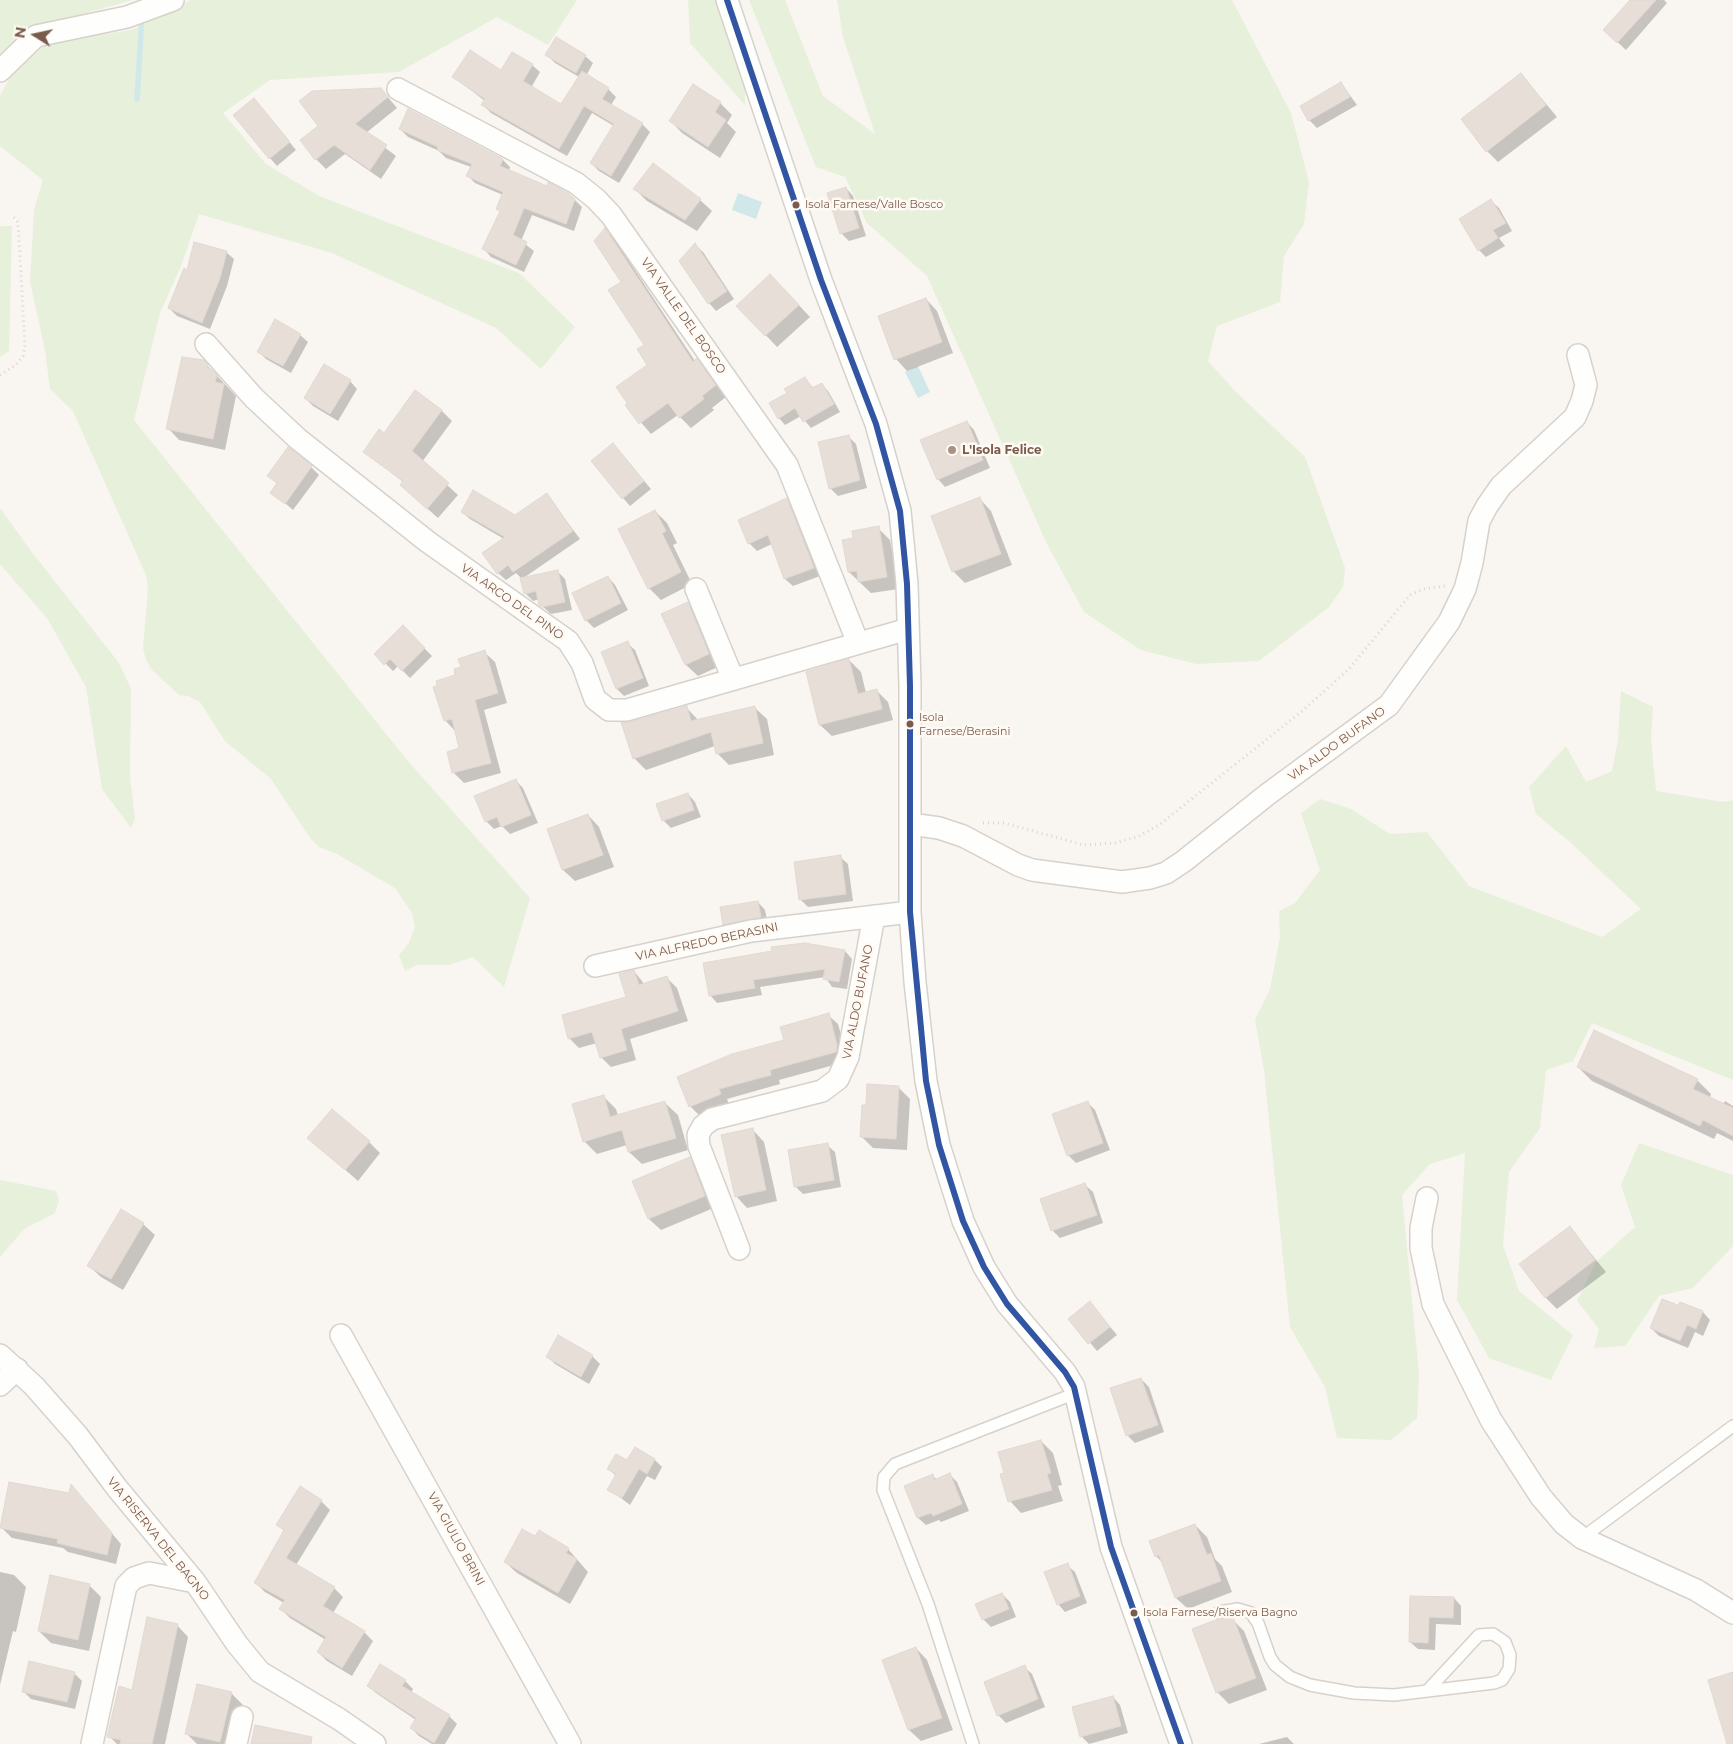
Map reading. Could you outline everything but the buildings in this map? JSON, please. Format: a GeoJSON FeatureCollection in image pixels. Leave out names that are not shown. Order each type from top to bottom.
{"type":"FeatureCollection","features":[{"type":"Feature","properties":{"kind":"street"},"geometry":{"type":"LineString","coordinates":[[727,0],[821,280],[887,458],[900,511],[905,547],[908,629],[911,824],[910,912],[915,982],[926,1081],[939,1145],[958,1209],[976,1253],[995,1286],[1065,1372],[1076,1393],[1111,1547],[1181,1744]]}},
{"type":"Feature","properties":{"kind":"street"},"geometry":{"type":"LineString","coordinates":[[0,71],[36,36],[127,17],[167,3]]}},
{"type":"Feature","properties":{"kind":"street","name":"VIA VALLE DEL BOSCO"},"geometry":{"type":"LineString","coordinates":[[398,89],[576,183],[596,199],[611,215],[787,465],[858,643]]}},
{"type":"Feature","properties":{"kind":"street","name":"VIA ARCO DEL PINO"},"geometry":{"type":"LineString","coordinates":[[206,344],[254,398],[298,439],[428,542],[568,641],[582,663],[595,700],[603,707],[614,711],[627,710],[908,629]]}},
{"type":"Feature","properties":{"kind":"street","name":"VIA ALDO BUFANO"},"geometry":{"type":"LineString","coordinates":[[911,824],[939,828],[964,836],[1001,857],[1032,870],[1122,882],[1150,878],[1166,873],[1268,794],[1390,706],[1449,622],[1465,589],[1472,564],[1479,521],[1487,506],[1501,486],[1575,417],[1586,385],[1578,355]]}},
{"type":"Feature","properties":{"kind":"street"},"geometry":{"type":"LineString","coordinates":[[696,589],[733,679]]}},
{"type":"Feature","properties":{"kind":"street","name":"VIA ALFREDO BERASINI"},"geometry":{"type":"LineString","coordinates":[[595,966],[751,931],[910,912]]}},
{"type":"Feature","properties":{"kind":"street","name":"VIA ALDO BUFANO"},"geometry":{"type":"LineString","coordinates":[[739,1249],[699,1146],[698,1135],[703,1126],[712,1119],[822,1091],[838,1079],[848,1057],[874,916]]}},
{"type":"Feature","properties":{"kind":"street"},"geometry":{"type":"LineString","coordinates":[[1427,1198],[1421,1228],[1421,1248],[1425,1275],[1437,1314],[1472,1386],[1520,1466],[1554,1513],[1582,1538],[1681,1583],[1733,1613]]}},
{"type":"Feature","properties":{"kind":"street","name":"VIA GIULIO BRINI"},"geometry":{"type":"LineString","coordinates":[[341,1335],[570,1744]]}},
{"type":"Feature","properties":{"kind":"street","name":"VIA RISERVA DEL BAGNO"},"geometry":{"type":"LineString","coordinates":[[0,1354],[34,1386],[78,1436],[117,1488],[195,1582],[260,1672],[371,1743]]}},
{"type":"Feature","properties":{"kind":"street"},"geometry":{"type":"LineString","coordinates":[[0,1385],[18,1370]]}},
{"type":"Feature","properties":{"kind":"street"},"geometry":{"type":"LineString","coordinates":[[92,1744],[126,1586],[134,1578],[149,1573],[195,1582]]}},
{"type":"Feature","properties":{"kind":"street"},"geometry":{"type":"LineString","coordinates":[[236,1744],[242,1717]]}},
{"type":"Feature","properties":{"kind":"lane"},"geometry":{"type":"LineString","coordinates":[[973,1744],[928,1604],[883,1490],[884,1477],[895,1464],[1076,1393]]}},
{"type":"Feature","properties":{"kind":"lane"},"geometry":{"type":"LineString","coordinates":[[1582,1538],[1733,1426]]}},
{"type":"Feature","properties":{"kind":"lane"},"geometry":{"type":"LineString","coordinates":[[1219,1612],[1238,1609],[1251,1613],[1255,1618],[1265,1648],[1275,1665],[1300,1682],[1330,1690],[1371,1695],[1394,1695],[1428,1690],[1483,1686],[1502,1680],[1510,1662],[1505,1642],[1493,1634],[1479,1635],[1428,1690]]}},
{"type":"Feature","properties":{"kind":"path"},"geometry":{"type":"LineString","coordinates":[[0,375],[16,365],[23,356],[25,346],[18,222],[12,215]]}},
{"type":"Feature","properties":{"kind":"path"},"geometry":{"type":"LineString","coordinates":[[964,836],[983,823],[1004,823],[1083,845],[1115,843],[1136,837],[1159,825],[1301,712],[1349,669],[1410,595],[1423,589],[1444,585],[1465,589]]}},
{"type":"Feature","properties":{"kind":"green space"},"geometry":{"type":"Polygon","coordinates":[[[0,0],[132,0],[34,28],[0,54],[0,0]]]}},
{"type":"Feature","properties":{"kind":"green space"},"geometry":{"type":"Polygon","coordinates":[[[191,0],[577,0],[548,45],[497,17],[399,72],[270,80],[223,113],[266,164],[319,196],[519,273],[575,327],[541,369],[496,328],[332,253],[199,214],[181,266],[160,313],[134,420],[407,760],[530,898],[504,987],[473,957],[449,965],[417,965],[405,971],[399,955],[409,943],[415,927],[412,913],[395,888],[337,854],[319,847],[310,838],[271,779],[225,741],[200,702],[188,696],[179,695],[152,670],[146,660],[143,648],[148,589],[146,575],[73,411],[50,389],[45,350],[30,282],[34,210],[43,180],[0,146],[0,96],[16,66],[39,44],[132,30],[191,0]]]}},
{"type":"Feature","properties":{"kind":"green space"},"geometry":{"type":"Polygon","coordinates":[[[688,0],[719,0],[745,87],[745,105],[690,43],[688,0]]]}},
{"type":"Feature","properties":{"kind":"green space"},"geometry":{"type":"Polygon","coordinates":[[[749,0],[785,0],[823,96],[875,134],[843,37],[837,0],[1232,0],[1291,113],[1309,182],[1304,224],[1284,256],[1280,302],[1217,326],[1208,361],[1235,391],[1305,457],[1345,568],[1343,587],[1329,607],[1259,661],[1196,664],[1141,650],[1084,612],[1047,544],[927,276],[867,223],[845,177],[816,167],[749,0]]]}},
{"type":"Feature","properties":{"kind":"green space"},"geometry":{"type":"Polygon","coordinates":[[[0,226],[12,226],[9,351],[0,357],[0,226]]]}},
{"type":"Feature","properties":{"kind":"green space"},"geometry":{"type":"Polygon","coordinates":[[[0,508],[31,551],[119,663],[131,689],[130,776],[135,819],[131,828],[102,789],[86,687],[47,618],[0,564],[0,508]]]}},
{"type":"Feature","properties":{"kind":"green space"},"geometry":{"type":"Polygon","coordinates":[[[1621,691],[1653,707],[1651,739],[1656,791],[1723,802],[1733,800],[1733,1080],[1592,1023],[1573,1061],[1546,1070],[1540,1128],[1509,1172],[1503,1245],[1519,1291],[1573,1335],[1551,1380],[1489,1358],[1457,1300],[1465,1153],[1430,1164],[1402,1195],[1419,1374],[1417,1418],[1391,1440],[1337,1438],[1325,1387],[1290,1327],[1264,1070],[1255,1020],[1270,989],[1280,937],[1279,911],[1295,903],[1320,870],[1301,813],[1320,799],[1351,809],[1390,834],[1427,832],[1469,886],[1602,937],[1641,909],[1570,842],[1536,814],[1529,787],[1566,746],[1586,782],[1612,771],[1618,740],[1621,691]]]}},
{"type":"Feature","properties":{"kind":"green space"},"geometry":{"type":"Polygon","coordinates":[[[1639,1143],[1733,1175],[1733,1246],[1693,1288],[1659,1296],[1625,1346],[1594,1348],[1599,1329],[1577,1301],[1596,1262],[1635,1227],[1621,1185],[1639,1143]]]}},
{"type":"Feature","properties":{"kind":"green space"},"geometry":{"type":"Polygon","coordinates":[[[0,1180],[56,1191],[59,1200],[55,1213],[24,1229],[0,1257],[0,1180]]]}},
{"type":"Feature","properties":{"kind":"water"},"geometry":{"type":"Polygon","coordinates":[[[738,193],[762,202],[756,219],[732,210],[738,193]]]}},
{"type":"Feature","properties":{"kind":"water"},"geometry":{"type":"Polygon","coordinates":[[[918,366],[930,392],[918,398],[905,372],[918,366]]]}},
{"type":"Feature","properties":{"kind":"waterway"},"geometry":{"type":"LineString","coordinates":[[137,99],[142,16]]}},
{"type":"Feature","properties":{"kind":"transit line"},"geometry":{"type":"LineString","coordinates":[[727,0],[821,280],[876,424],[900,511],[907,584],[910,686],[910,912],[926,1081],[939,1145],[963,1221],[984,1267],[1007,1304],[1065,1372],[1074,1387],[1111,1547],[1181,1744]]}},
{"type":"Feature","properties":{"kind":"place","name":"Isola Farnese/Valle Bosco"},"geometry":{"type":"Point","coordinates":[796,205]}},
{"type":"Feature","properties":{"kind":"place","name":"L'Isola Felice"},"geometry":{"type":"Point","coordinates":[952,450]}},
{"type":"Feature","properties":{"kind":"place","name":"Isola Farnese/Berasini"},"geometry":{"type":"Point","coordinates":[910,724]}},
{"type":"Feature","properties":{"kind":"place","name":"Isola Farnese/Riserva Bagno"},"geometry":{"type":"Point","coordinates":[1134,1613]}}]}
